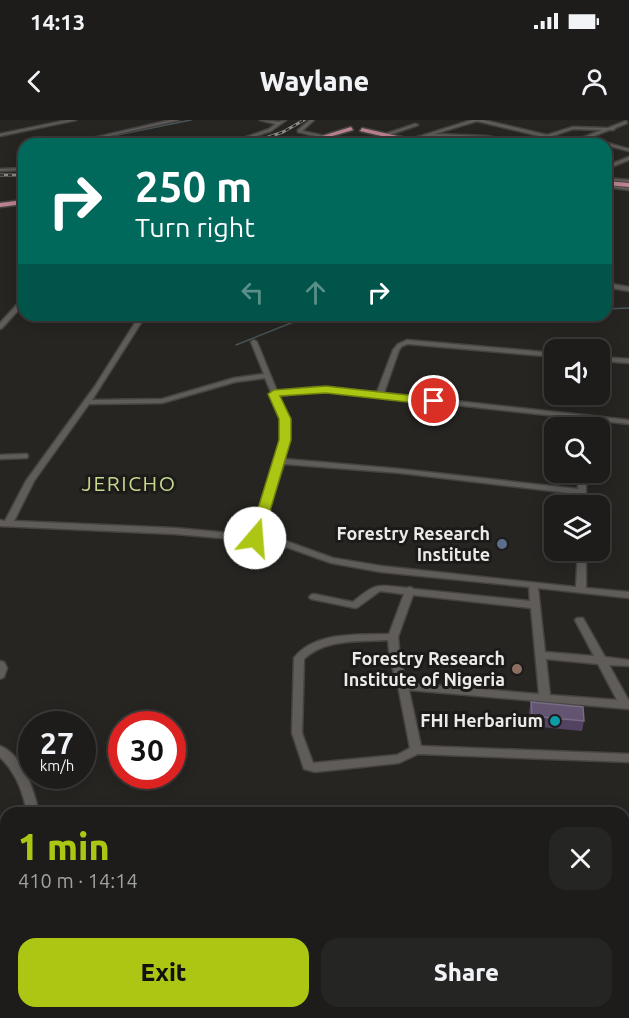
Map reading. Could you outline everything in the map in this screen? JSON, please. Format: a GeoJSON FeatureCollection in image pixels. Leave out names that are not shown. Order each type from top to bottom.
{"type":"FeatureCollection","features":[{"type":"Feature","properties":{"kind":"main road"},"geometry":{"type":"LineString","coordinates":[[319,138],[357,128],[397,138]]}},
{"type":"Feature","properties":{"kind":"main road"},"geometry":{"type":"LineString","coordinates":[[327,138],[357,128],[392,138]]}},
{"type":"Feature","properties":{"kind":"main road"},"geometry":{"type":"LineString","coordinates":[[612,185],[629,186]]}},
{"type":"Feature","properties":{"kind":"main road"},"geometry":{"type":"LineString","coordinates":[[0,207],[18,205]]}},
{"type":"Feature","properties":{"kind":"street"},"geometry":{"type":"LineString","coordinates":[[0,135],[74,120]]}},
{"type":"Feature","properties":{"kind":"street"},"geometry":{"type":"LineString","coordinates":[[95,138],[177,120]]}},
{"type":"Feature","properties":{"kind":"street"},"geometry":{"type":"LineString","coordinates":[[262,120],[282,122]]}},
{"type":"Feature","properties":{"kind":"street"},"geometry":{"type":"LineString","coordinates":[[312,120],[299,131],[323,137]]}},
{"type":"Feature","properties":{"kind":"street"},"geometry":{"type":"LineString","coordinates":[[462,120],[469,122]]}},
{"type":"Feature","properties":{"kind":"street"},"geometry":{"type":"LineString","coordinates":[[421,138],[477,120],[552,138]]}},
{"type":"Feature","properties":{"kind":"street"},"geometry":{"type":"LineString","coordinates":[[246,138],[270,130],[282,122]]}},
{"type":"Feature","properties":{"kind":"street"},"geometry":{"type":"LineString","coordinates":[[590,138],[626,122]]}},
{"type":"Feature","properties":{"kind":"street"},"geometry":{"type":"LineString","coordinates":[[387,134],[416,125]]}},
{"type":"Feature","properties":{"kind":"street"},"geometry":{"type":"LineString","coordinates":[[547,137],[573,128],[613,129]]}},
{"type":"Feature","properties":{"kind":"street"},"geometry":{"type":"LineString","coordinates":[[428,135],[491,138],[525,132]]}},
{"type":"Feature","properties":{"kind":"street"},"geometry":{"type":"LineString","coordinates":[[514,135],[526,138]]}},
{"type":"Feature","properties":{"kind":"street"},"geometry":{"type":"LineString","coordinates":[[612,146],[629,151]]}},
{"type":"Feature","properties":{"kind":"street"},"geometry":{"type":"LineString","coordinates":[[612,150],[629,151]]}},
{"type":"Feature","properties":{"kind":"street"},"geometry":{"type":"LineString","coordinates":[[613,165],[629,158]]}},
{"type":"Feature","properties":{"kind":"street"},"geometry":{"type":"LineString","coordinates":[[613,165],[626,168]]}},
{"type":"Feature","properties":{"kind":"street"},"geometry":{"type":"LineString","coordinates":[[0,170],[18,170]]}},
{"type":"Feature","properties":{"kind":"street"},"geometry":{"type":"LineString","coordinates":[[612,286],[629,289]]}},
{"type":"Feature","properties":{"kind":"street"},"geometry":{"type":"LineString","coordinates":[[0,327],[18,307]]}},
{"type":"Feature","properties":{"kind":"street"},"geometry":{"type":"LineString","coordinates":[[139,321],[87,402],[30,481],[4,524],[175,531],[255,538],[280,542],[354,565],[629,595]]}},
{"type":"Feature","properties":{"kind":"street"},"geometry":{"type":"LineString","coordinates":[[254,342],[285,419],[286,430],[279,461],[255,538]]}},
{"type":"Feature","properties":{"kind":"street"},"geometry":{"type":"LineString","coordinates":[[380,395],[396,350],[407,342],[544,354]]}},
{"type":"Feature","properties":{"kind":"street"},"geometry":{"type":"LineString","coordinates":[[610,360],[629,362]]}},
{"type":"Feature","properties":{"kind":"street"},"geometry":{"type":"LineString","coordinates":[[87,402],[162,401],[227,382],[267,376]]}},
{"type":"Feature","properties":{"kind":"street"},"geometry":{"type":"LineString","coordinates":[[274,394],[316,389],[579,417]]}},
{"type":"Feature","properties":{"kind":"street"},"geometry":{"type":"LineString","coordinates":[[610,420],[629,422]]}},
{"type":"Feature","properties":{"kind":"street"},"geometry":{"type":"LineString","coordinates":[[0,457],[24,456]]}},
{"type":"Feature","properties":{"kind":"street"},"geometry":{"type":"LineString","coordinates":[[279,461],[369,468],[582,492],[582,483]]}},
{"type":"Feature","properties":{"kind":"street"},"geometry":{"type":"LineString","coordinates":[[581,590],[582,561]]}},
{"type":"Feature","properties":{"kind":"street"},"geometry":{"type":"LineString","coordinates":[[533,585],[545,698]]}},
{"type":"Feature","properties":{"kind":"street"},"geometry":{"type":"LineString","coordinates":[[314,597],[355,605],[373,590],[379,588],[535,604]]}},
{"type":"Feature","properties":{"kind":"street"},"geometry":{"type":"LineString","coordinates":[[411,590],[393,637],[395,660],[403,686],[416,750]]}},
{"type":"Feature","properties":{"kind":"street"},"geometry":{"type":"LineString","coordinates":[[580,620],[627,705]]}},
{"type":"Feature","properties":{"kind":"street"},"geometry":{"type":"LineString","coordinates":[[393,637],[316,644],[304,651],[299,658],[297,733],[308,766],[315,768],[399,759],[416,750],[629,758]]}},
{"type":"Feature","properties":{"kind":"street"},"geometry":{"type":"LineString","coordinates":[[540,655],[629,663]]}},
{"type":"Feature","properties":{"kind":"street"},"geometry":{"type":"LineString","coordinates":[[0,664],[3,668],[0,675]]}},
{"type":"Feature","properties":{"kind":"street"},"geometry":{"type":"LineString","coordinates":[[403,686],[627,705]]}},
{"type":"Feature","properties":{"kind":"street"},"geometry":{"type":"LineString","coordinates":[[0,750],[19,768],[32,807]]}},
{"type":"Feature","properties":{"kind":"building"},"geometry":{"type":"Polygon","coordinates":[[[531,702],[583,707],[584,721],[532,716],[531,702]]]}},
{"type":"Feature","properties":{"kind":"waterway"},"geometry":{"type":"LineString","coordinates":[[102,138],[191,120]]}},
{"type":"Feature","properties":{"kind":"waterway"},"geometry":{"type":"LineString","coordinates":[[612,309],[629,308]]}},
{"type":"Feature","properties":{"kind":"waterway"},"geometry":{"type":"LineString","coordinates":[[236,345],[296,321]]}},
{"type":"Feature","properties":{"kind":"railway"},"geometry":{"type":"LineString","coordinates":[[266,138],[283,132],[304,120]]}},
{"type":"Feature","properties":{"kind":"railway"},"geometry":{"type":"LineString","coordinates":[[0,175],[18,175]]}},
{"type":"Feature","properties":{"kind":"place","name":"Forestry Research Institute"},"geometry":{"type":"Point","coordinates":[502,544]}},
{"type":"Feature","properties":{"kind":"place","name":"Forestry Research Institute of Nigeria"},"geometry":{"type":"Point","coordinates":[517,669]}},
{"type":"Feature","properties":{"kind":"place","name":"FHI Herbarium"},"geometry":{"type":"Point","coordinates":[555,721]}},
{"type":"Feature","properties":{"kind":"district","name":"JERICHO"},"geometry":{"type":"Point","coordinates":[129,484]}},
{"type":"Feature","properties":{"kind":"route"},"geometry":{"type":"LineString","coordinates":[[255,538],[285,440],[285,419],[274,394],[326,389],[434,401]]}}]}
